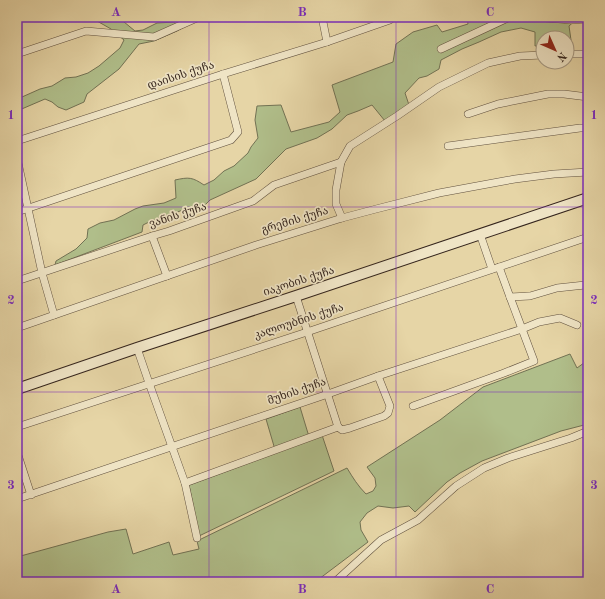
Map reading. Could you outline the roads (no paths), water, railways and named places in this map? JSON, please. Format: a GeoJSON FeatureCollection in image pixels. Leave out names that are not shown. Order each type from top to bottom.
{"type":"FeatureCollection","features":[{"type":"Feature","properties":{"kind":"street"},"geometry":{"type":"LineString","coordinates":[[17,54],[86,31],[154,37],[199,17]]}},
{"type":"Feature","properties":{"kind":"street"},"geometry":{"type":"LineString","coordinates":[[322,17],[327,42]]}},
{"type":"Feature","properties":{"kind":"street","name":"დაისის ქუჩა"},"geometry":{"type":"LineString","coordinates":[[17,141],[327,42],[390,20],[392,17]]}},
{"type":"Feature","properties":{"kind":"street"},"geometry":{"type":"LineString","coordinates":[[441,49],[510,17]]}},
{"type":"Feature","properties":{"kind":"street"},"geometry":{"type":"LineString","coordinates":[[532,17],[571,20],[588,19]]}},
{"type":"Feature","properties":{"kind":"street"},"geometry":{"type":"LineString","coordinates":[[575,54],[588,54]]}},
{"type":"Feature","properties":{"kind":"street"},"geometry":{"type":"LineString","coordinates":[[342,218],[336,204],[336,190],[341,162],[350,146],[439,87],[488,63],[520,56],[535,55]]}},
{"type":"Feature","properties":{"kind":"street"},"geometry":{"type":"LineString","coordinates":[[17,212],[232,140],[238,132],[223,74]]}},
{"type":"Feature","properties":{"kind":"street"},"geometry":{"type":"LineString","coordinates":[[468,114],[498,104],[548,94],[588,97]]}},
{"type":"Feature","properties":{"kind":"street"},"geometry":{"type":"LineString","coordinates":[[448,146],[588,128]]}},
{"type":"Feature","properties":{"kind":"street"},"geometry":{"type":"LineString","coordinates":[[17,158],[42,273],[54,315]]}},
{"type":"Feature","properties":{"kind":"street","name":"ვანის ქუჩა"},"geometry":{"type":"LineString","coordinates":[[17,281],[253,202],[274,186],[341,162]]}},
{"type":"Feature","properties":{"kind":"street","name":"გრემის ქუჩა"},"geometry":{"type":"LineString","coordinates":[[17,328],[256,245],[342,218],[439,193],[523,178],[588,172]]}},
{"type":"Feature","properties":{"kind":"street","name":"იაკობის ქუჩა"},"geometry":{"type":"LineString","coordinates":[[17,389],[588,198]]}},
{"type":"Feature","properties":{"kind":"street"},"geometry":{"type":"LineString","coordinates":[[413,406],[534,361],[510,297],[480,234]]}},
{"type":"Feature","properties":{"kind":"street"},"geometry":{"type":"LineString","coordinates":[[152,236],[167,276]]}},
{"type":"Feature","properties":{"kind":"street","name":"კალოუბნის ქუჩა"},"geometry":{"type":"LineString","coordinates":[[17,427],[307,332],[588,237]]}},
{"type":"Feature","properties":{"kind":"street"},"geometry":{"type":"LineString","coordinates":[[510,297],[530,296],[558,288],[585,285]]}},
{"type":"Feature","properties":{"kind":"street"},"geometry":{"type":"LineString","coordinates":[[296,296],[338,427],[342,430],[384,416],[388,413],[390,406],[378,376]]}},
{"type":"Feature","properties":{"kind":"street","name":"მუხის ქუჩა"},"geometry":{"type":"LineString","coordinates":[[17,499],[539,322],[560,318],[577,325]]}},
{"type":"Feature","properties":{"kind":"street"},"geometry":{"type":"LineString","coordinates":[[138,348],[185,483],[197,538]]}},
{"type":"Feature","properties":{"kind":"street"},"geometry":{"type":"LineString","coordinates":[[185,483],[338,427]]}},
{"type":"Feature","properties":{"kind":"street"},"geometry":{"type":"LineString","coordinates":[[333,582],[381,540],[418,520],[456,486],[484,468],[508,458],[588,431]]}},
{"type":"Feature","properties":{"kind":"street"},"geometry":{"type":"LineString","coordinates":[[17,452],[31,494]]}}]}
